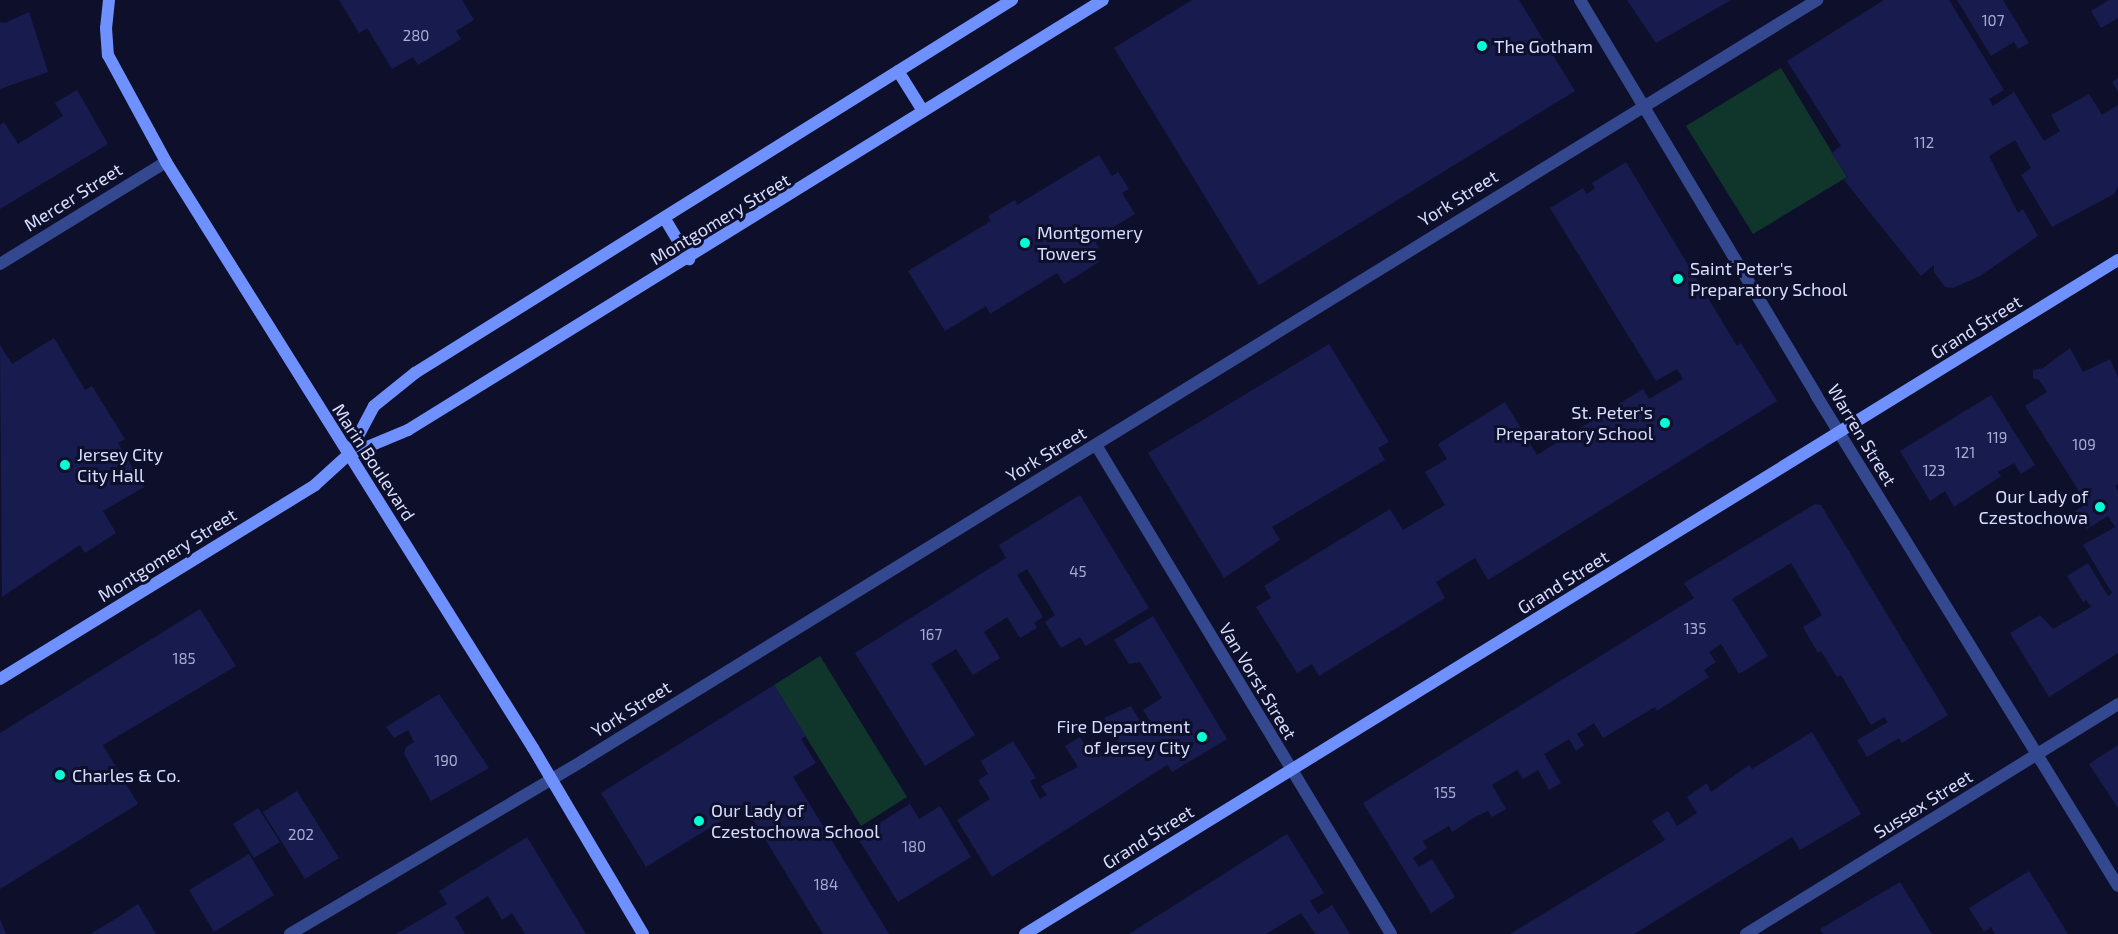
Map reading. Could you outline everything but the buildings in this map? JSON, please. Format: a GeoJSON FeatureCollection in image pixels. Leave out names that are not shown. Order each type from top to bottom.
{"type":"FeatureCollection","features":[{"type":"Feature","properties":{"kind":"street","name":"Marin Boulevard"},"geometry":{"type":"LineString","coordinates":[[109,0],[106,28],[108,55],[166,162],[551,779],[643,934]]}},
{"type":"Feature","properties":{"kind":"street","name":"Montgomery Street"},"geometry":{"type":"LineString","coordinates":[[348,455],[374,406],[391,390],[1012,0]]}},
{"type":"Feature","properties":{"kind":"street","name":"Montgomery Street"},"geometry":{"type":"LineString","coordinates":[[0,679],[315,485],[348,455],[408,430],[689,259],[1103,0]]}},
{"type":"Feature","properties":{"kind":"street","name":"Warren Street"},"geometry":{"type":"LineString","coordinates":[[1580,0],[1839,433],[2118,886]]}},
{"type":"Feature","properties":{"kind":"street","name":"York Street"},"geometry":{"type":"LineString","coordinates":[[290,934],[551,779],[1096,445],[1642,105],[1816,0]]}},
{"type":"Feature","properties":{"kind":"street"},"geometry":{"type":"LineString","coordinates":[[898,70],[923,111]]}},
{"type":"Feature","properties":{"kind":"street","name":"Mercer Street"},"geometry":{"type":"LineString","coordinates":[[0,264],[166,162]]}},
{"type":"Feature","properties":{"kind":"street"},"geometry":{"type":"LineString","coordinates":[[665,219],[689,259]]}},
{"type":"Feature","properties":{"kind":"street","name":"Grand Street"},"geometry":{"type":"LineString","coordinates":[[1025,934],[2118,260]]}},
{"type":"Feature","properties":{"kind":"street","name":"Van Vorst Street"},"geometry":{"type":"LineString","coordinates":[[1096,445],[1390,934]]}},
{"type":"Feature","properties":{"kind":"street","name":"Sussex Street"},"geometry":{"type":"LineString","coordinates":[[1746,934],[2118,704]]}},
{"type":"Feature","properties":{"kind":"green space"},"geometry":{"type":"Polygon","coordinates":[[[1781,68],[1847,177],[1753,234],[1686,126],[1781,68]]]}},
{"type":"Feature","properties":{"kind":"green space"},"geometry":{"type":"Polygon","coordinates":[[[820,656],[907,797],[861,826],[774,685],[820,656]]]}},
{"type":"Feature","properties":{"kind":"place","name":"The Gotham"},"geometry":{"type":"Point","coordinates":[1482,46]}},
{"type":"Feature","properties":{"kind":"place","name":"Montgomery Towers"},"geometry":{"type":"Point","coordinates":[1025,243]}},
{"type":"Feature","properties":{"kind":"place","name":"Saint Peter's Preparatory School"},"geometry":{"type":"Point","coordinates":[1678,279]}},
{"type":"Feature","properties":{"kind":"place","name":"St. Peter's Preparatory School"},"geometry":{"type":"Point","coordinates":[1665,423]}},
{"type":"Feature","properties":{"kind":"place","name":"Jersey City City Hall"},"geometry":{"type":"Point","coordinates":[65,465]}},
{"type":"Feature","properties":{"kind":"place","name":"Our Lady of Czestochowa"},"geometry":{"type":"Point","coordinates":[2100,507]}},
{"type":"Feature","properties":{"kind":"place","name":"Fire Department of Jersey City"},"geometry":{"type":"Point","coordinates":[1202,737]}},
{"type":"Feature","properties":{"kind":"place","name":"Charles & Co."},"geometry":{"type":"Point","coordinates":[60,775]}},
{"type":"Feature","properties":{"kind":"place","name":"Our Lady of Czestochowa School"},"geometry":{"type":"Point","coordinates":[699,821]}}]}
